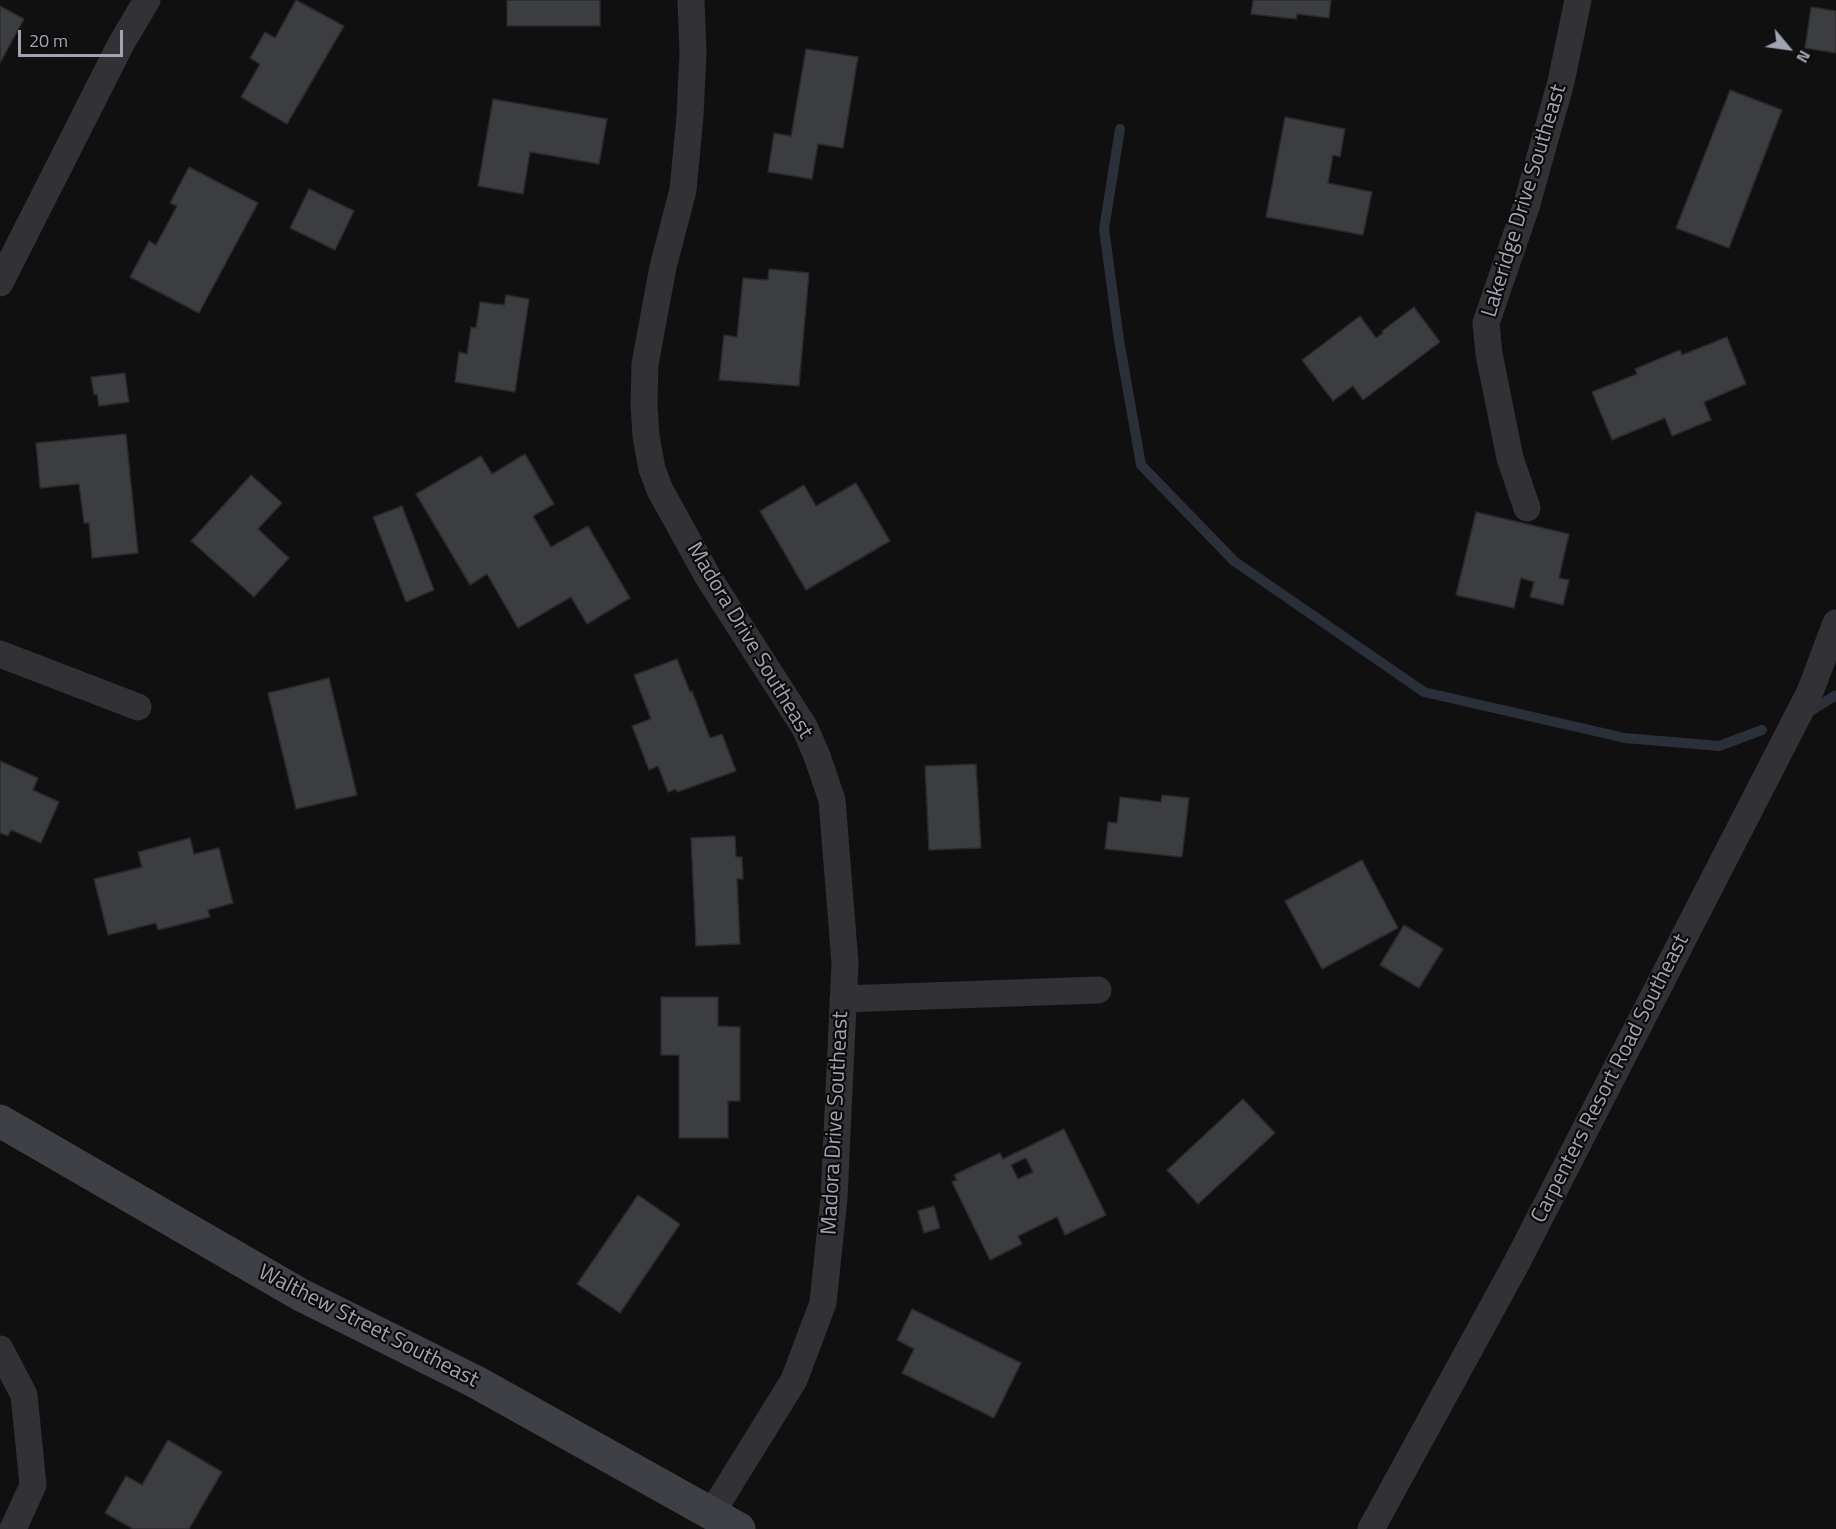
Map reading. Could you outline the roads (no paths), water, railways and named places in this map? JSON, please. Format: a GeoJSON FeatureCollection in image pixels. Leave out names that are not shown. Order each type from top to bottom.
{"type":"FeatureCollection","features":[{"type":"Feature","properties":{"kind":"street"},"geometry":{"type":"LineString","coordinates":[[0,283],[121,44],[147,0]]}},
{"type":"Feature","properties":{"kind":"street","name":"Madora Drive Southeast"},"geometry":{"type":"LineString","coordinates":[[691,0],[693,52],[683,190],[663,267],[645,364],[646,436],[652,469],[660,490],[708,577],[805,728],[817,756],[832,801],[845,963],[834,1198],[823,1303],[794,1380],[725,1521]]}},
{"type":"Feature","properties":{"kind":"street","name":"Lakeridge Drive Southeast"},"geometry":{"type":"LineString","coordinates":[[1527,508],[1510,458],[1489,354],[1486,322],[1526,207],[1562,82],[1578,0]]}},
{"type":"Feature","properties":{"kind":"street","name":"Carpenters Resort Road Southeast"},"geometry":{"type":"LineString","coordinates":[[1371,1529],[1537,1224],[1810,692],[1836,623]]}},
{"type":"Feature","properties":{"kind":"street"},"geometry":{"type":"LineString","coordinates":[[0,654],[138,707]]}},
{"type":"Feature","properties":{"kind":"street"},"geometry":{"type":"LineString","coordinates":[[843,999],[1098,990]]}},
{"type":"Feature","properties":{"kind":"street","name":"Walthew Street Southeast"},"geometry":{"type":"LineString","coordinates":[[0,1121],[301,1295],[476,1382],[725,1521]]}},
{"type":"Feature","properties":{"kind":"street"},"geometry":{"type":"LineString","coordinates":[[0,1349],[24,1395],[33,1485],[13,1529]]}},
{"type":"Feature","properties":{"kind":"waterway"},"geometry":{"type":"LineString","coordinates":[[1120,129],[1104,229],[1119,340],[1141,465],[1234,561],[1424,692],[1625,738],[1719,746],[1762,730]]}},
{"type":"Feature","properties":{"kind":"waterway"},"geometry":{"type":"LineString","coordinates":[[1812,710],[1836,695]]}}]}
